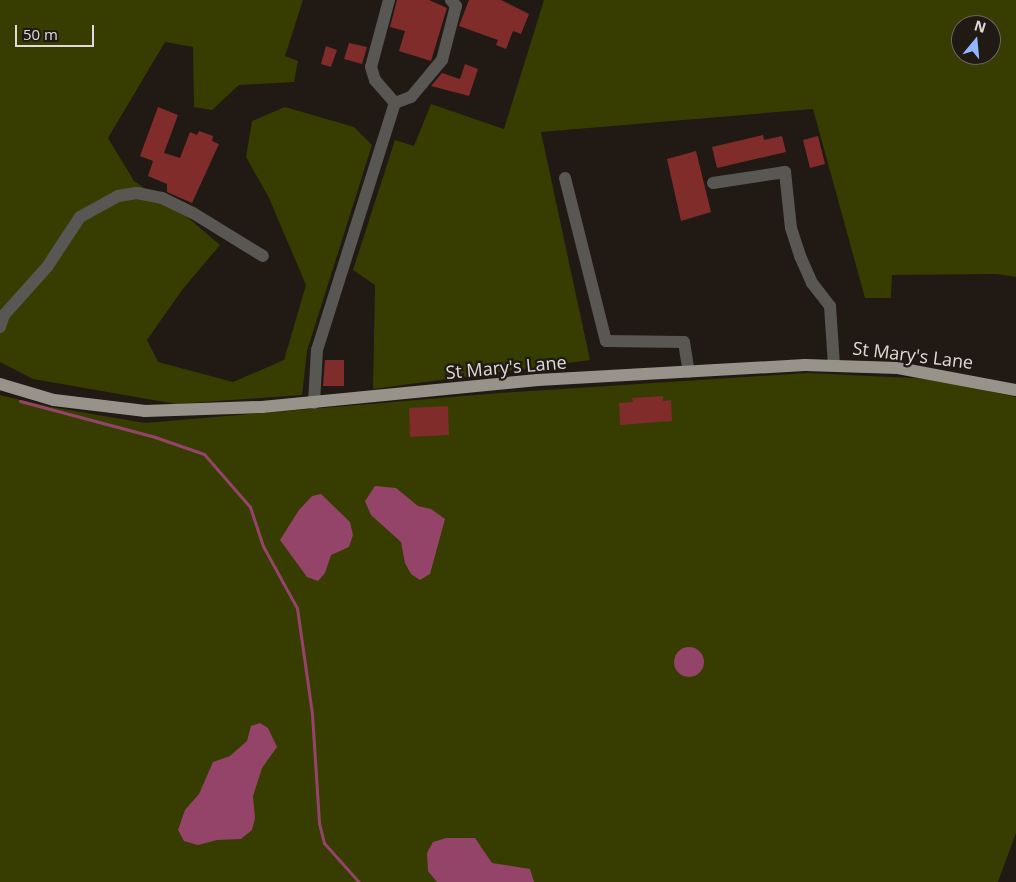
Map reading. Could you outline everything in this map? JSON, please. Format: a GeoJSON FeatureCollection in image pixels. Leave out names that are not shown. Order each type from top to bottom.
{"type":"FeatureCollection","features":[{"type":"Feature","properties":{"kind":"main road","name":"St Mary's Lane"},"geometry":{"type":"LineString","coordinates":[[0,384],[54,400],[145,411],[314,402],[538,380],[834,364],[934,372],[1016,390]]}},
{"type":"Feature","properties":{"kind":"lane"},"geometry":{"type":"LineString","coordinates":[[389,0],[371,66],[375,80],[395,103]]}},
{"type":"Feature","properties":{"kind":"lane"},"geometry":{"type":"LineString","coordinates":[[395,103],[411,97],[432,68],[442,60],[456,6],[451,0]]}},
{"type":"Feature","properties":{"kind":"lane"},"geometry":{"type":"LineString","coordinates":[[314,402],[317,350],[395,103]]}},
{"type":"Feature","properties":{"kind":"lane"},"geometry":{"type":"LineString","coordinates":[[713,183],[785,172],[791,228],[800,256],[812,283],[830,306],[834,364]]}},
{"type":"Feature","properties":{"kind":"lane"},"geometry":{"type":"LineString","coordinates":[[564,178],[606,341],[684,342],[689,372]]}},
{"type":"Feature","properties":{"kind":"lane"},"geometry":{"type":"LineString","coordinates":[[0,327],[4,315],[47,267],[80,217],[118,196],[137,193],[162,198],[193,212],[263,256]]}},
{"type":"Feature","properties":{"kind":"green space"},"geometry":{"type":"Polygon","coordinates":[[[0,0],[303,0],[285,56],[298,61],[294,82],[239,85],[212,110],[194,107],[193,47],[165,42],[108,138],[134,181],[186,216],[220,245],[182,290],[147,340],[158,362],[233,382],[284,360],[306,285],[269,198],[246,157],[252,121],[285,107],[354,127],[372,145],[307,351],[302,395],[176,404],[33,379],[0,362],[0,0]]]}},
{"type":"Feature","properties":{"kind":"green space"},"geometry":{"type":"Polygon","coordinates":[[[544,0],[1016,0],[1016,277],[997,274],[892,275],[891,298],[865,298],[813,109],[541,132],[590,360],[373,389],[375,285],[353,270],[395,140],[414,146],[431,104],[504,129],[544,0]]]}},
{"type":"Feature","properties":{"kind":"green space"},"geometry":{"type":"Polygon","coordinates":[[[807,373],[933,379],[1016,397],[1016,833],[998,882],[0,882],[0,395],[51,407],[145,423],[500,393],[807,373]]]}},
{"type":"Feature","properties":{"kind":"shaded area"},"geometry":{"type":"Polygon","coordinates":[[[375,486],[396,488],[418,506],[431,509],[445,519],[430,574],[420,580],[411,574],[405,563],[401,542],[371,515],[365,501],[375,486]]]}},
{"type":"Feature","properties":{"kind":"shaded area"},"geometry":{"type":"Polygon","coordinates":[[[321,494],[350,522],[353,535],[349,547],[331,555],[325,573],[318,581],[307,577],[280,540],[299,510],[312,496],[321,494]]]}},
{"type":"Feature","properties":{"kind":"shaded area"},"geometry":{"type":"Polygon","coordinates":[[[689,647],[700,651],[704,662],[700,673],[689,677],[678,673],[674,662],[678,651],[689,647]]]}},
{"type":"Feature","properties":{"kind":"shaded area"},"geometry":{"type":"Polygon","coordinates":[[[260,723],[268,728],[277,747],[262,768],[253,796],[255,818],[252,830],[241,839],[217,840],[198,845],[184,841],[178,830],[185,810],[199,794],[213,762],[230,756],[247,741],[251,726],[260,723]]]}},
{"type":"Feature","properties":{"kind":"shaded area"},"geometry":{"type":"Polygon","coordinates":[[[446,838],[475,838],[492,863],[530,869],[534,882],[437,882],[428,871],[427,853],[433,842],[446,838]]]}},
{"type":"Feature","properties":{"kind":"building"},"geometry":{"type":"Polygon","coordinates":[[[397,0],[429,0],[447,8],[431,61],[399,51],[405,31],[390,27],[397,0]]]}},
{"type":"Feature","properties":{"kind":"building"},"geometry":{"type":"Polygon","coordinates":[[[469,0],[501,0],[529,14],[521,34],[513,31],[506,49],[496,45],[498,40],[459,26],[469,0]]]}},
{"type":"Feature","properties":{"kind":"building"},"geometry":{"type":"Polygon","coordinates":[[[349,43],[367,47],[362,64],[344,59],[349,43]]]}},
{"type":"Feature","properties":{"kind":"building"},"geometry":{"type":"Polygon","coordinates":[[[326,46],[337,50],[331,67],[321,64],[326,46]]]}},
{"type":"Feature","properties":{"kind":"building"},"geometry":{"type":"Polygon","coordinates":[[[465,64],[478,69],[469,96],[431,86],[442,73],[460,79],[465,64]]]}},
{"type":"Feature","properties":{"kind":"building"},"geometry":{"type":"Polygon","coordinates":[[[158,107],[178,115],[164,153],[180,158],[190,132],[197,135],[199,131],[213,136],[212,141],[219,144],[192,203],[167,192],[167,184],[148,176],[153,161],[140,156],[158,107]]]}},
{"type":"Feature","properties":{"kind":"building"},"geometry":{"type":"Polygon","coordinates":[[[763,135],[764,140],[782,136],[786,152],[717,168],[712,147],[763,135]]]}},
{"type":"Feature","properties":{"kind":"building"},"geometry":{"type":"Polygon","coordinates":[[[818,136],[825,164],[810,168],[803,140],[818,136]]]}},
{"type":"Feature","properties":{"kind":"building"},"geometry":{"type":"Polygon","coordinates":[[[696,151],[711,212],[681,221],[667,159],[696,151]]]}},
{"type":"Feature","properties":{"kind":"building"},"geometry":{"type":"Polygon","coordinates":[[[325,360],[344,360],[344,386],[323,386],[325,360]]]}},
{"type":"Feature","properties":{"kind":"building"},"geometry":{"type":"Polygon","coordinates":[[[663,396],[663,401],[671,400],[672,421],[620,425],[619,403],[633,402],[632,398],[663,396]]]}},
{"type":"Feature","properties":{"kind":"building"},"geometry":{"type":"Polygon","coordinates":[[[448,406],[449,435],[410,437],[409,408],[448,406]]]}},
{"type":"Feature","properties":{"kind":"waterway"},"geometry":{"type":"LineString","coordinates":[[20,401],[155,437],[204,454],[250,507],[263,546],[297,608],[312,714],[319,823],[324,843],[359,882]]}}]}
